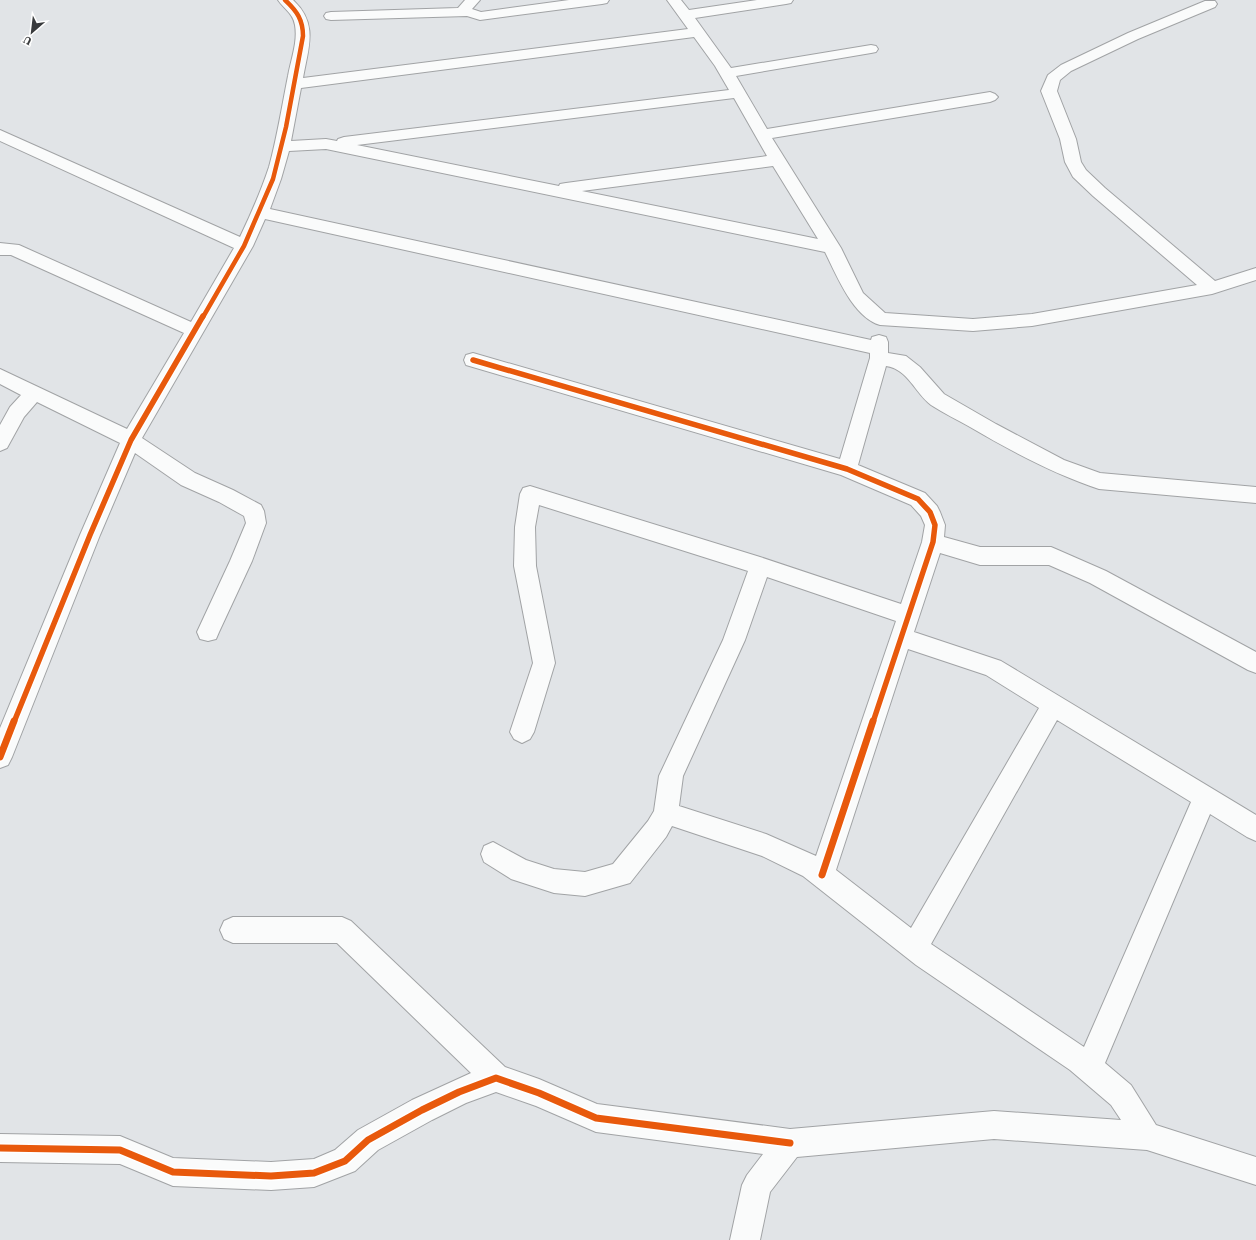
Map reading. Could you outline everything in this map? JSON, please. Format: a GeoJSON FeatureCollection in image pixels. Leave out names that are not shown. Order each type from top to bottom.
{"type":"FeatureCollection","features":[{"type":"Feature","properties":{"kind":"street"},"geometry":{"type":"LineString","coordinates":[[0,757],[130,440],[244,246],[260,212],[273,178],[281,147],[301,48],[301,19],[284,0]]}},
{"type":"Feature","properties":{"kind":"street"},"geometry":{"type":"LineString","coordinates":[[302,26],[331,16],[356,0]]}},
{"type":"Feature","properties":{"kind":"street"},"geometry":{"type":"LineString","coordinates":[[331,16],[470,6],[483,16],[602,0]]}},
{"type":"Feature","properties":{"kind":"street"},"geometry":{"type":"LineString","coordinates":[[674,0],[727,73],[762,135],[832,248],[856,297],[880,319],[973,325],[1032,320],[1212,288],[1256,274]]}},
{"type":"Feature","properties":{"kind":"street"},"geometry":{"type":"LineString","coordinates":[[684,14],[786,0]]}},
{"type":"Feature","properties":{"kind":"street"},"geometry":{"type":"LineString","coordinates":[[1210,4],[1133,36],[1066,68],[1053,78],[1050,91],[1068,139],[1073,162],[1079,173],[1212,288]]}},
{"type":"Feature","properties":{"kind":"street"},"geometry":{"type":"LineString","coordinates":[[294,84],[697,32]]}},
{"type":"Feature","properties":{"kind":"street"},"geometry":{"type":"LineString","coordinates":[[727,73],[871,49]]}},
{"type":"Feature","properties":{"kind":"street"},"geometry":{"type":"LineString","coordinates":[[281,147],[326,144],[739,93]]}},
{"type":"Feature","properties":{"kind":"street"},"geometry":{"type":"LineString","coordinates":[[762,135],[990,97]]}},
{"type":"Feature","properties":{"kind":"street"},"geometry":{"type":"LineString","coordinates":[[0,135],[244,246]]}},
{"type":"Feature","properties":{"kind":"street"},"geometry":{"type":"LineString","coordinates":[[326,144],[832,248]]}},
{"type":"Feature","properties":{"kind":"street"},"geometry":{"type":"LineString","coordinates":[[550,190],[777,160]]}},
{"type":"Feature","properties":{"kind":"street"},"geometry":{"type":"LineString","coordinates":[[260,212],[879,353],[899,361],[913,372],[937,399],[989,429],[1057,465],[1099,481],[1256,495]]}},
{"type":"Feature","properties":{"kind":"street"},"geometry":{"type":"LineString","coordinates":[[1,248],[13,249],[195,331]]}},
{"type":"Feature","properties":{"kind":"street"},"geometry":{"type":"LineString","coordinates":[[847,469],[879,353],[880,319]]}},
{"type":"Feature","properties":{"kind":"street"},"geometry":{"type":"LineString","coordinates":[[474,360],[847,469],[918,499],[930,512],[935,525],[934,542],[822,875]]}},
{"type":"Feature","properties":{"kind":"street"},"geometry":{"type":"LineString","coordinates":[[0,376],[130,440],[188,479],[247,506],[254,511],[256,523],[241,561],[208,632]]}},
{"type":"Feature","properties":{"kind":"street"},"geometry":{"type":"LineString","coordinates":[[0,443],[17,412],[34,393]]}},
{"type":"Feature","properties":{"kind":"street"},"geometry":{"type":"LineString","coordinates":[[522,732],[544,663],[525,566],[525,527],[530,494],[760,566],[908,616]]}},
{"type":"Feature","properties":{"kind":"street"},"geometry":{"type":"LineString","coordinates":[[934,542],[980,556],[1051,556],[1098,577],[1256,663]]}},
{"type":"Feature","properties":{"kind":"street"},"geometry":{"type":"LineString","coordinates":[[493,854],[520,870],[554,881],[585,884],[621,874],[657,829],[666,813],[671,776],[734,640],[760,566]]}},
{"type":"Feature","properties":{"kind":"street"},"geometry":{"type":"LineString","coordinates":[[901,638],[993,668],[1256,829]]}},
{"type":"Feature","properties":{"kind":"street"},"geometry":{"type":"LineString","coordinates":[[914,948],[1053,705]]}},
{"type":"Feature","properties":{"kind":"street"},"geometry":{"type":"LineString","coordinates":[[1089,1068],[1205,798]]}},
{"type":"Feature","properties":{"kind":"street"},"geometry":{"type":"LineString","coordinates":[[666,813],[766,846],[812,867],[914,948],[994,1004],[1080,1060],[1120,1095],[1147,1136]]}},
{"type":"Feature","properties":{"kind":"street"},"geometry":{"type":"LineString","coordinates":[[233,930],[342,930],[496,1078],[540,1093],[596,1118],[790,1143],[994,1125],[1147,1136],[1256,1171]]}},
{"type":"Feature","properties":{"kind":"street"},"geometry":{"type":"LineString","coordinates":[[0,1148],[120,1150],[173,1172],[271,1176],[314,1173],[345,1160],[368,1140],[422,1110],[459,1092],[496,1078]]}},
{"type":"Feature","properties":{"kind":"street"},"geometry":{"type":"LineString","coordinates":[[745,1240],[757,1185],[790,1143]]}},
{"type":"Feature","properties":{"kind":"cycle path"},"geometry":{"type":"LineString","coordinates":[[0,757],[90,535],[131,440],[244,246],[270,188],[284,141],[303,36],[302,24],[298,14],[285,0]]}},
{"type":"Feature","properties":{"kind":"cycle path"},"geometry":{"type":"LineString","coordinates":[[473,360],[847,469],[918,499],[930,512],[935,525],[933,542],[822,875]]}},
{"type":"Feature","properties":{"kind":"cycle path"},"geometry":{"type":"LineString","coordinates":[[0,1148],[120,1150],[173,1172],[271,1176],[314,1173],[345,1161],[368,1140],[422,1110],[459,1092],[496,1078],[539,1093],[596,1118],[790,1143]]}}]}
